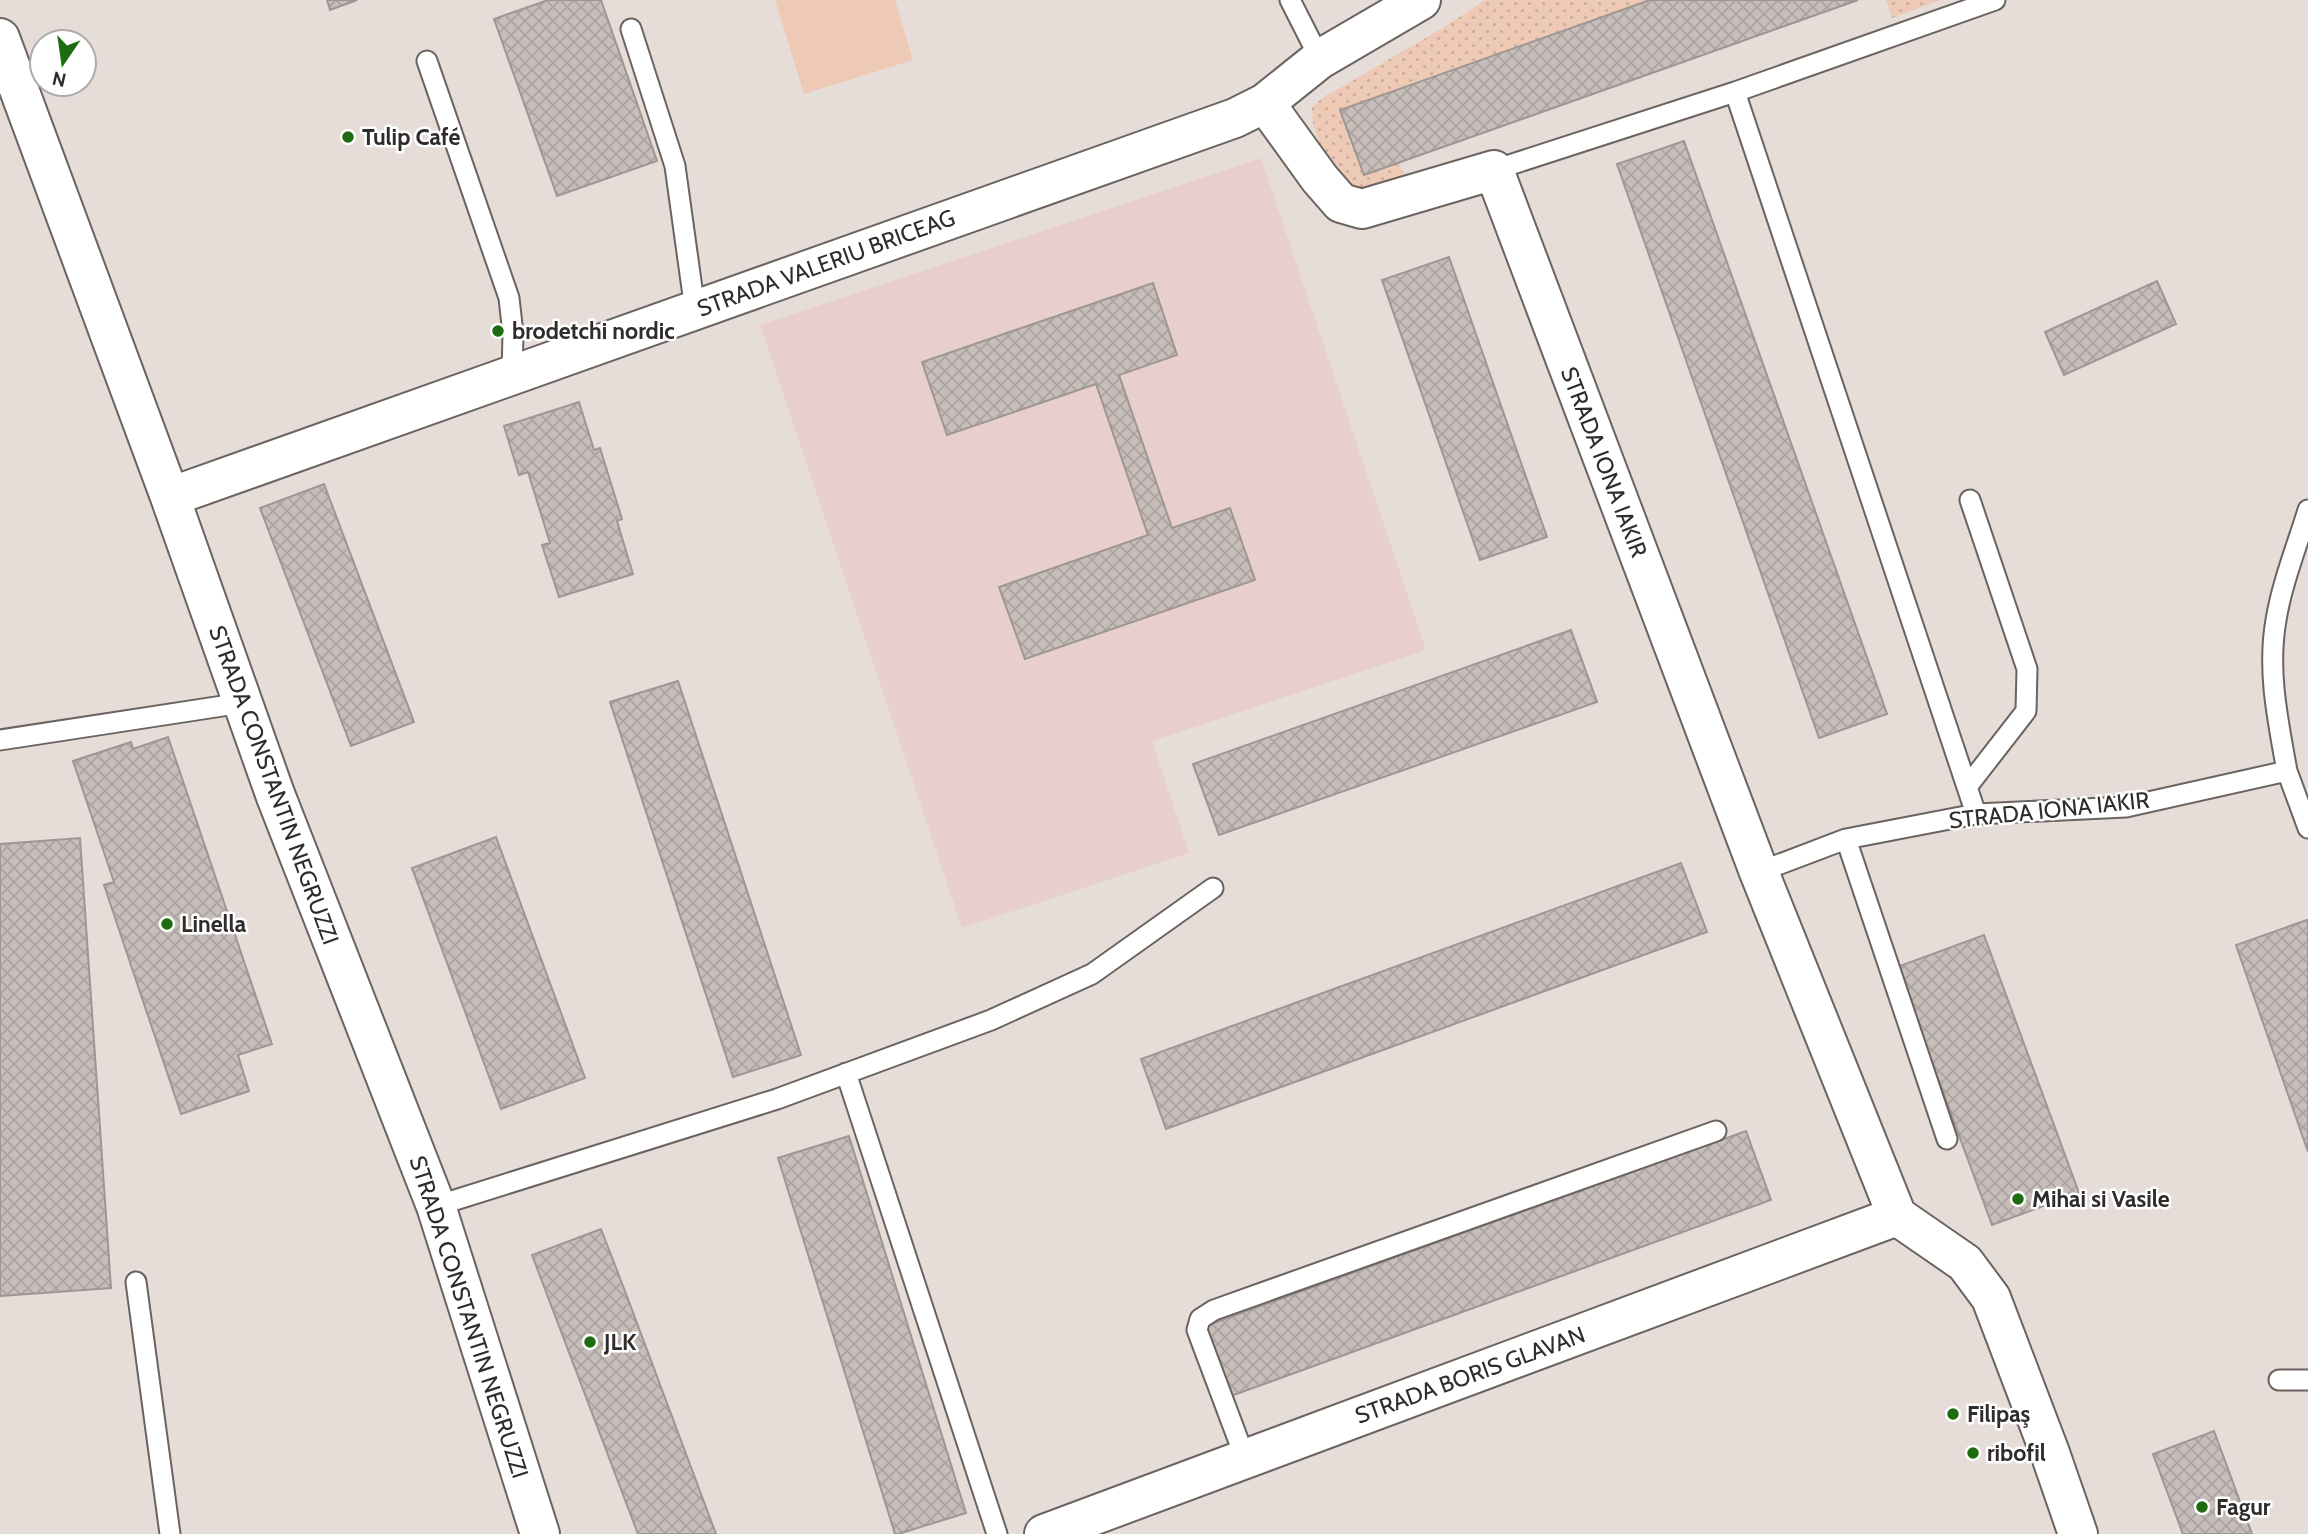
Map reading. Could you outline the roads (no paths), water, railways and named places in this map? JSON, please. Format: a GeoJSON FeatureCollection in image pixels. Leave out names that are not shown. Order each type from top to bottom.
{"type":"FeatureCollection","features":[{"type":"Feature","properties":{"kind":"street","name":"STRADA VALERIU BRICEAG"},"geometry":{"type":"LineString","coordinates":[[170,497],[1235,118],[1265,103],[1320,59],[1421,0]]}},
{"type":"Feature","properties":{"kind":"street","name":"STRADA CONSTANTIN NEGRUZZI"},"geometry":{"type":"LineString","coordinates":[[0,38],[170,497],[275,794],[436,1206],[540,1534]]}},
{"type":"Feature","properties":{"kind":"street"},"geometry":{"type":"LineString","coordinates":[[1265,103],[1320,179],[1341,203],[1362,209],[1494,170]]}},
{"type":"Feature","properties":{"kind":"street","name":"STRADA IONA IAKIR"},"geometry":{"type":"LineString","coordinates":[[1494,170],[1759,872],[1897,1216]]}},
{"type":"Feature","properties":{"kind":"street"},"geometry":{"type":"LineString","coordinates":[[1897,1216],[1965,1263],[1991,1298],[2078,1534]]}},
{"type":"Feature","properties":{"kind":"street","name":"STRADA BORIS GLAVAN"},"geometry":{"type":"LineString","coordinates":[[1044,1534],[1897,1216]]}},
{"type":"Feature","properties":{"kind":"lane"},"geometry":{"type":"LineString","coordinates":[[1290,0],[1320,59]]}},
{"type":"Feature","properties":{"kind":"lane"},"geometry":{"type":"LineString","coordinates":[[1494,170],[1735,92],[1995,0]]}},
{"type":"Feature","properties":{"kind":"lane"},"geometry":{"type":"LineString","coordinates":[[631,29],[675,166],[695,310]]}},
{"type":"Feature","properties":{"kind":"lane"},"geometry":{"type":"LineString","coordinates":[[427,61],[509,298],[513,334],[512,375]]}},
{"type":"Feature","properties":{"kind":"lane"},"geometry":{"type":"LineString","coordinates":[[1735,92],[1976,814]]}},
{"type":"Feature","properties":{"kind":"lane"},"geometry":{"type":"LineString","coordinates":[[1967,787],[2026,711],[2027,669],[1970,500]]}},
{"type":"Feature","properties":{"kind":"lane"},"geometry":{"type":"LineString","coordinates":[[2308,510],[2276,618],[2273,646],[2273,695],[2287,771],[2308,828]]}},
{"type":"Feature","properties":{"kind":"lane"},"geometry":{"type":"LineString","coordinates":[[0,740],[242,703]]}},
{"type":"Feature","properties":{"kind":"lane","name":"STRADA IONA IAKIR"},"geometry":{"type":"LineString","coordinates":[[1759,872],[1846,839],[1976,814],[2126,807],[2287,771]]}},
{"type":"Feature","properties":{"kind":"lane"},"geometry":{"type":"LineString","coordinates":[[1846,839],[1947,1139]]}},
{"type":"Feature","properties":{"kind":"lane"},"geometry":{"type":"LineString","coordinates":[[436,1206],[777,1099],[991,1020],[1092,974],[1213,887]]}},
{"type":"Feature","properties":{"kind":"lane"},"geometry":{"type":"LineString","coordinates":[[846,1073],[997,1534]]}},
{"type":"Feature","properties":{"kind":"lane"},"geometry":{"type":"LineString","coordinates":[[1245,1458],[1197,1330],[1200,1320],[1214,1310],[1716,1131]]}},
{"type":"Feature","properties":{"kind":"lane"},"geometry":{"type":"LineString","coordinates":[[136,1282],[170,1534]]}},
{"type":"Feature","properties":{"kind":"lane"},"geometry":{"type":"LineString","coordinates":[[2279,1380],[2308,1380]]}},
{"type":"Feature","properties":{"kind":"place","name":"Tulip Café"},"geometry":{"type":"Point","coordinates":[348,137]}},
{"type":"Feature","properties":{"kind":"place","name":"brodetchi nordic"},"geometry":{"type":"Point","coordinates":[498,331]}},
{"type":"Feature","properties":{"kind":"place","name":"Linella"},"geometry":{"type":"Point","coordinates":[167,924]}},
{"type":"Feature","properties":{"kind":"place","name":"Mihai si Vasile"},"geometry":{"type":"Point","coordinates":[2018,1199]}},
{"type":"Feature","properties":{"kind":"place","name":"JLK"},"geometry":{"type":"Point","coordinates":[590,1342]}},
{"type":"Feature","properties":{"kind":"place","name":"Filipaş"},"geometry":{"type":"Point","coordinates":[1953,1414]}},
{"type":"Feature","properties":{"kind":"place","name":"ribofil"},"geometry":{"type":"Point","coordinates":[1973,1453]}},
{"type":"Feature","properties":{"kind":"place","name":"Fagur"},"geometry":{"type":"Point","coordinates":[2202,1507]}}]}
